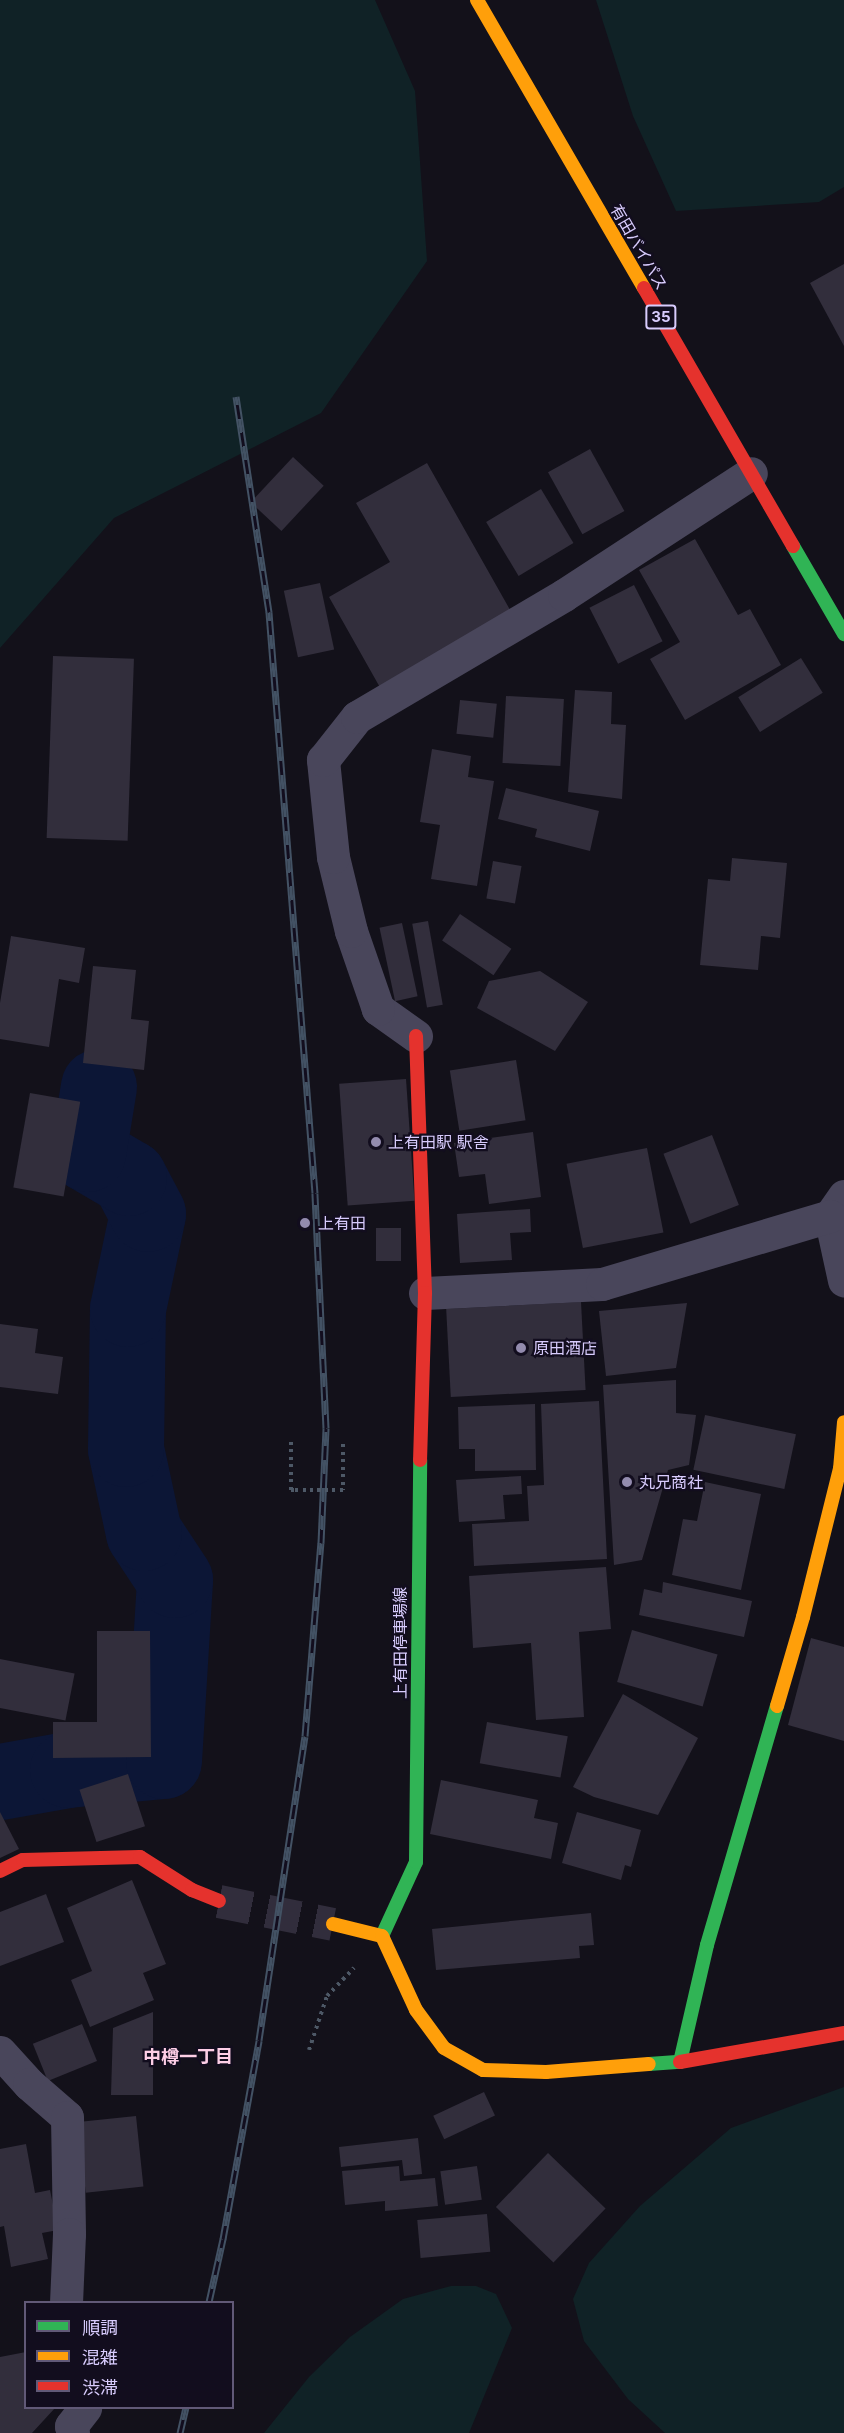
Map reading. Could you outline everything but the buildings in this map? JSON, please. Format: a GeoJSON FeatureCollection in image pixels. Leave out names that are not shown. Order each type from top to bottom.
{"type":"FeatureCollection","features":[{"type":"Feature","properties":{"kind":"main road","name":"有田バイパス"},"geometry":{"type":"LineString","coordinates":[[477,0],[844,634]]}},
{"type":"Feature","properties":{"kind":"main road","name":"上有田停車場線"},"geometry":{"type":"LineString","coordinates":[[382,1936],[416,1862],[417,1571],[425,1293],[416,1035]]}},
{"type":"Feature","properties":{"kind":"main road"},"geometry":{"type":"LineString","coordinates":[[680,2062],[707,1945],[803,1617],[840,1469],[844,1422]]}},
{"type":"Feature","properties":{"kind":"main road"},"geometry":{"type":"LineString","coordinates":[[0,1871],[23,1860],[140,1857],[192,1890],[219,1900]]}},
{"type":"Feature","properties":{"kind":"main road"},"geometry":{"type":"LineString","coordinates":[[333,1924],[382,1936],[416,2010],[444,2048],[483,2070],[546,2072],[680,2062],[815,2040],[844,2032]]}},
{"type":"Feature","properties":{"kind":"street"},"geometry":{"type":"LineString","coordinates":[[416,1035],[378,1009],[351,931],[333,857],[323,760],[357,717],[564,595],[751,473]]}},
{"type":"Feature","properties":{"kind":"street"},"geometry":{"type":"LineString","coordinates":[[425,1293],[602,1284],[837,1206],[844,1280]]}},
{"type":"Feature","properties":{"kind":"street"},"geometry":{"type":"LineString","coordinates":[[0,2052],[29,2084],[67,2118],[69,2234],[66,2301]]}},
{"type":"Feature","properties":{"kind":"path"},"geometry":{"type":"LineString","coordinates":[[291,1442],[291,1490],[343,1490],[343,1444]]}},
{"type":"Feature","properties":{"kind":"path"},"geometry":{"type":"LineString","coordinates":[[309,2050],[327,1996],[361,1960]]}},
{"type":"Feature","properties":{"kind":"shaded area"},"geometry":{"type":"Polygon","coordinates":[[[0,0],[375,0],[415,91],[427,261],[321,413],[114,518],[0,648],[0,0]]]}},
{"type":"Feature","properties":{"kind":"shaded area"},"geometry":{"type":"Polygon","coordinates":[[[596,0],[844,0],[844,187],[819,202],[676,211],[633,116],[596,0]]]}},
{"type":"Feature","properties":{"kind":"shaded area"},"geometry":{"type":"Polygon","coordinates":[[[844,2087],[844,2433],[665,2433],[628,2399],[584,2341],[573,2299],[589,2263],[640,2206],[731,2128],[844,2087]]]}},
{"type":"Feature","properties":{"kind":"shaded area"},"geometry":{"type":"Polygon","coordinates":[[[451,2286],[476,2286],[496,2294],[512,2328],[469,2433],[264,2433],[309,2377],[350,2337],[403,2299],[451,2286]]]}},
{"type":"Feature","properties":{"kind":"waterway"},"geometry":{"type":"LineString","coordinates":[[0,1782],[68,1770],[164,1761],[175,1580],[144,1533],[126,1449],[128,1309],[148,1214],[129,1178],[88,1154],[99,1087]]}},
{"type":"Feature","properties":{"kind":"tunnel"},"geometry":{"type":"LineString","coordinates":[[219,1901],[333,1924]]}},
{"type":"Feature","properties":{"kind":"railway"},"geometry":{"type":"LineString","coordinates":[[209,2301],[223,2239],[259,2040],[305,1736],[321,1543],[326,1428],[315,1193],[269,612],[236,397]]}},
{"type":"Feature","properties":{"kind":"railway"},"geometry":{"type":"LineString","coordinates":[[180,2433],[186,2409]]}},
{"type":"Feature","properties":{"kind":"traffic: fast"},"geometry":{"type":"LineString","coordinates":[[793,546],[844,634]]}},
{"type":"Feature","properties":{"kind":"traffic: fast"},"geometry":{"type":"LineString","coordinates":[[382,1936],[416,1862],[420,1460]]}},
{"type":"Feature","properties":{"kind":"traffic: fast"},"geometry":{"type":"LineString","coordinates":[[649,2064],[680,2062],[707,1945],[777,1706]]}},
{"type":"Feature","properties":{"kind":"traffic: slow"},"geometry":{"type":"LineString","coordinates":[[477,0],[644,288]]}},
{"type":"Feature","properties":{"kind":"traffic: slow"},"geometry":{"type":"LineString","coordinates":[[777,1706],[803,1617],[840,1469],[844,1422]]}},
{"type":"Feature","properties":{"kind":"traffic: slow"},"geometry":{"type":"LineString","coordinates":[[333,1924],[382,1936]]}},
{"type":"Feature","properties":{"kind":"traffic: slow"},"geometry":{"type":"LineString","coordinates":[[382,1936],[416,2010],[444,2048],[483,2070],[546,2072],[649,2064]]}},
{"type":"Feature","properties":{"kind":"traffic: jam"},"geometry":{"type":"LineString","coordinates":[[644,288],[793,546]]}},
{"type":"Feature","properties":{"kind":"traffic: jam"},"geometry":{"type":"LineString","coordinates":[[416,1036],[425,1293],[420,1460]]}},
{"type":"Feature","properties":{"kind":"traffic: jam"},"geometry":{"type":"LineString","coordinates":[[0,1871],[23,1860],[140,1857],[192,1890],[219,1901]]}},
{"type":"Feature","properties":{"kind":"traffic: jam"},"geometry":{"type":"LineString","coordinates":[[680,2062],[844,2033]]}},
{"type":"Feature","properties":{"kind":"place","name":"上有田駅 駅舎"},"geometry":{"type":"Point","coordinates":[376,1142]}},
{"type":"Feature","properties":{"kind":"place","name":"上有田"},"geometry":{"type":"Point","coordinates":[305,1223]}},
{"type":"Feature","properties":{"kind":"place","name":"原田酒店"},"geometry":{"type":"Point","coordinates":[521,1348]}},
{"type":"Feature","properties":{"kind":"place","name":"丸兄商社"},"geometry":{"type":"Point","coordinates":[627,1482]}},
{"type":"Feature","properties":{"kind":"district","name":"中樽一丁目"},"geometry":{"type":"Point","coordinates":[188,2057]}}]}
